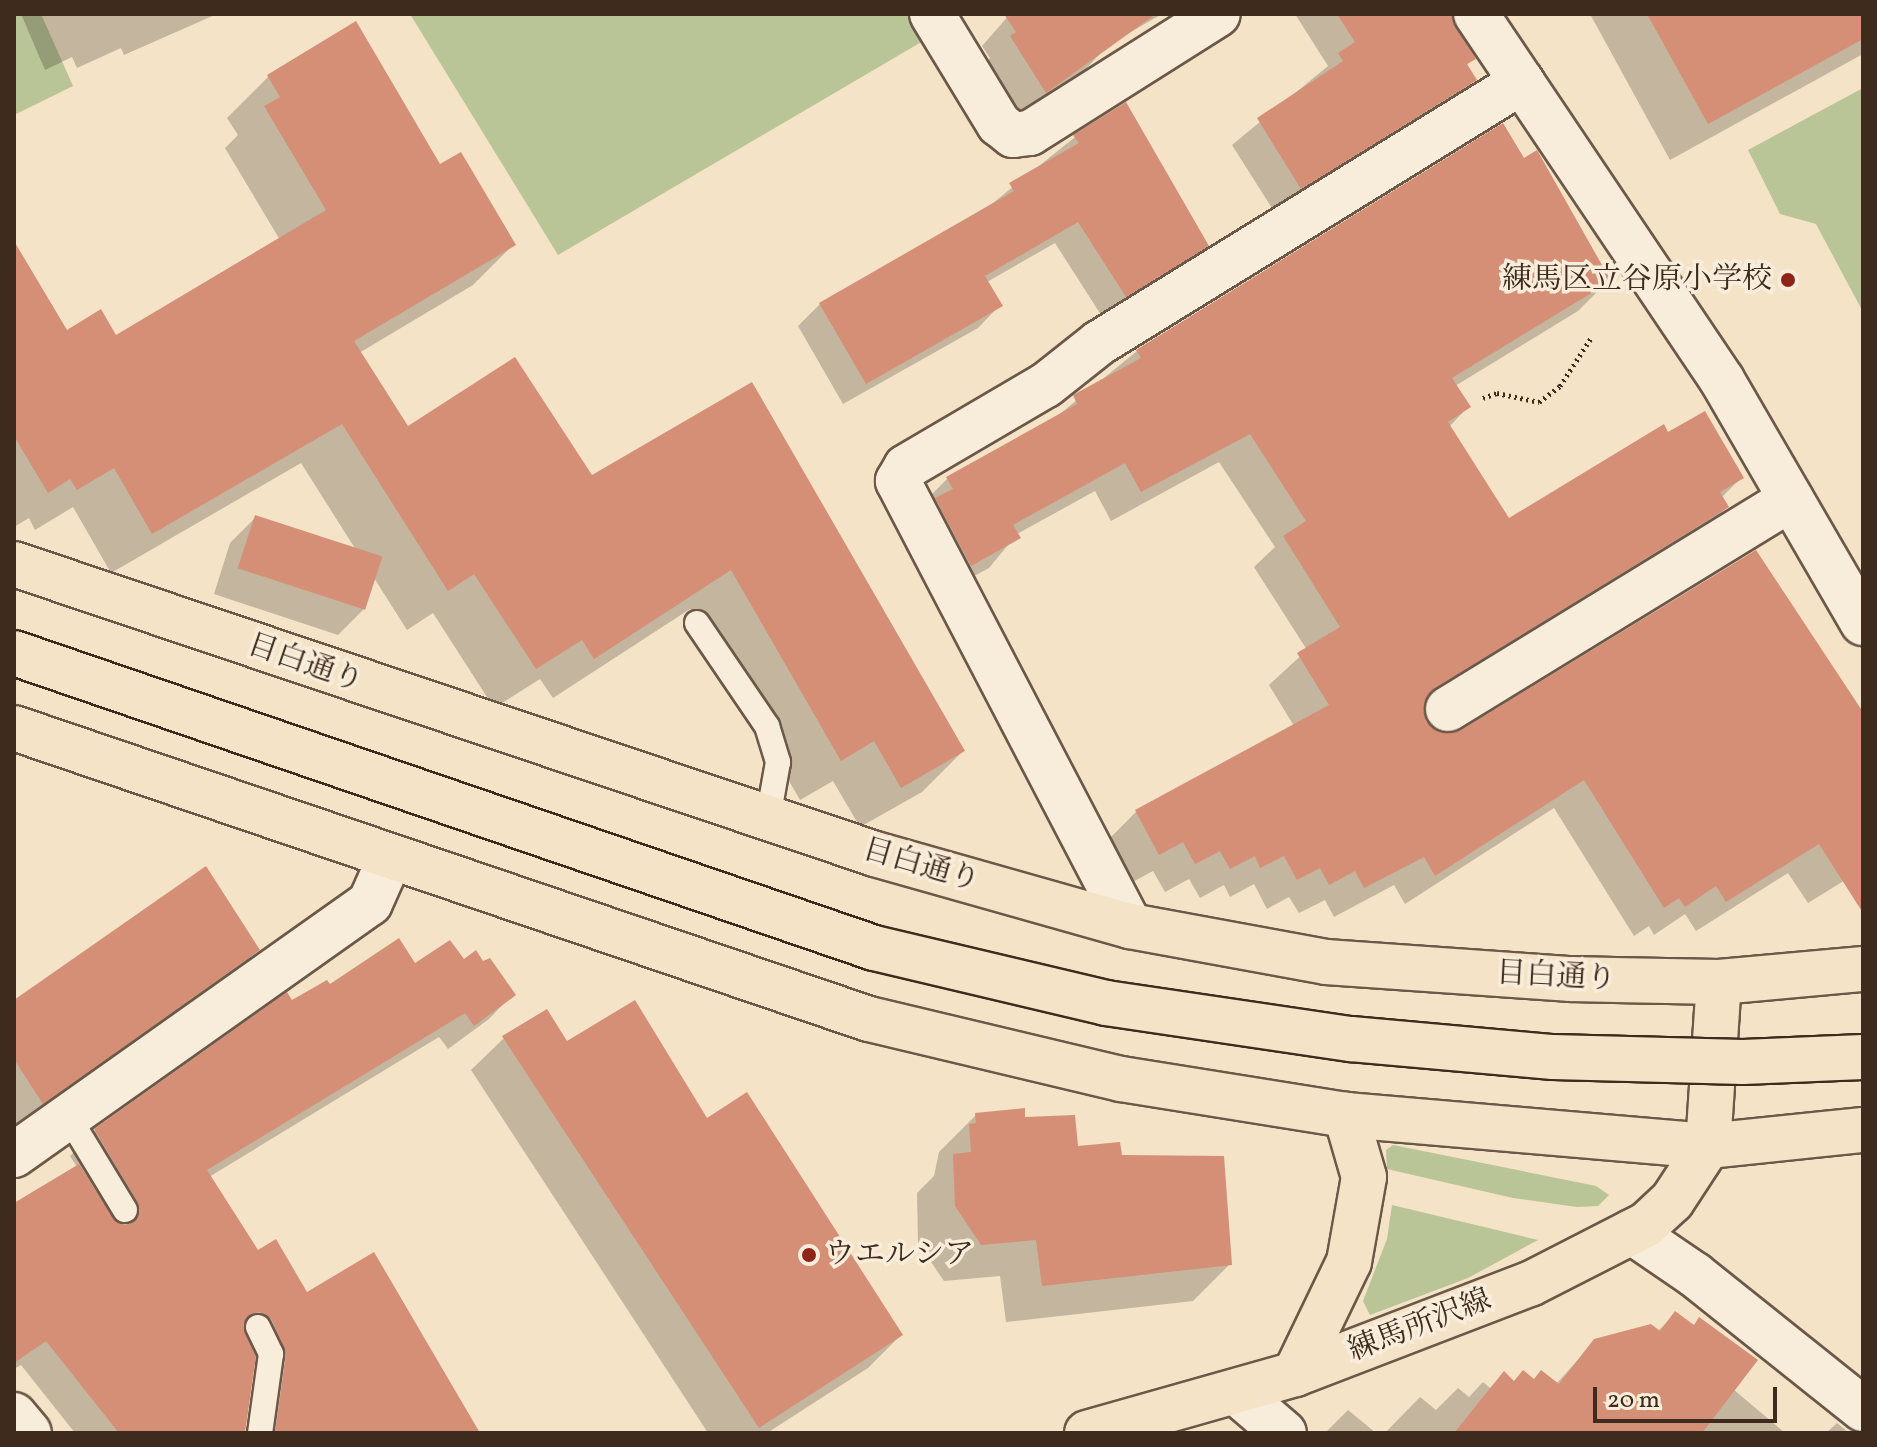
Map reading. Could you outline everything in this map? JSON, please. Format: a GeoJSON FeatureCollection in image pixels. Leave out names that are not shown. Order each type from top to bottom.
{"type":"FeatureCollection","features":[{"type":"Feature","properties":{"kind":"main road","name":"目白通り"},"geometry":{"type":"LineString","coordinates":[[14,564],[768,818],[1130,926],[1326,962],[1571,979],[1719,982],[1863,969]]}},
{"type":"Feature","properties":{"kind":"main road"},"geometry":{"type":"LineString","coordinates":[[14,653],[874,948],[1106,1003],[1351,1039],[1553,1057],[1743,1062],[1863,1057]]}},
{"type":"Feature","properties":{"kind":"main road"},"geometry":{"type":"LineString","coordinates":[[14,728],[869,1019],[1121,1079],[1346,1115],[1708,1146],[1863,1130]]}},
{"type":"Feature","properties":{"kind":"main road"},"geometry":{"type":"LineString","coordinates":[[1708,1146],[1719,982]]}},
{"type":"Feature","properties":{"kind":"main road"},"geometry":{"type":"LineString","coordinates":[[1295,1374],[1334,1297],[1352,1249],[1364,1177],[1346,1115]]}},
{"type":"Feature","properties":{"kind":"main road","name":"練馬所沢線"},"geometry":{"type":"LineString","coordinates":[[1087,1433],[1295,1374],[1530,1284],[1632,1232],[1672,1201],[1708,1146]]}},
{"type":"Feature","properties":{"kind":"street"},"geometry":{"type":"LineString","coordinates":[[932,14],[999,124],[1013,135],[1030,133],[1218,14]]}},
{"type":"Feature","properties":{"kind":"street"},"geometry":{"type":"LineString","coordinates":[[1476,14],[1722,380],[1863,623]]}},
{"type":"Feature","properties":{"kind":"street"},"geometry":{"type":"LineString","coordinates":[[1130,926],[898,481],[906,467],[1046,385],[1099,343],[1522,82]]}},
{"type":"Feature","properties":{"kind":"street"},"geometry":{"type":"LineString","coordinates":[[1448,709],[1791,499]]}},
{"type":"Feature","properties":{"kind":"street"},"geometry":{"type":"LineString","coordinates":[[14,1155],[370,903],[390,858]]}},
{"type":"Feature","properties":{"kind":"street"},"geometry":{"type":"LineString","coordinates":[[1632,1232],[1695,1275],[1863,1409]]}},
{"type":"Feature","properties":{"kind":"street"},"geometry":{"type":"LineString","coordinates":[[1236,1392],[1284,1433]]}},
{"type":"Feature","properties":{"kind":"street"},"geometry":{"type":"LineString","coordinates":[[14,1415],[29,1433]]}},
{"type":"Feature","properties":{"kind":"lane"},"geometry":{"type":"LineString","coordinates":[[697,623],[767,726],[778,762],[768,818]]}},
{"type":"Feature","properties":{"kind":"lane"},"geometry":{"type":"LineString","coordinates":[[68,1116],[125,1210]]}},
{"type":"Feature","properties":{"kind":"lane"},"geometry":{"type":"LineString","coordinates":[[258,1327],[271,1354],[260,1433]]}},
{"type":"Feature","properties":{"kind":"path"},"geometry":{"type":"LineString","coordinates":[[1483,398],[1497,393],[1539,402],[1560,386],[1591,338]]}},
{"type":"Feature","properties":{"kind":"green space"},"geometry":{"type":"Polygon","coordinates":[[[14,14],[41,14],[73,86],[14,115],[14,14]]]}},
{"type":"Feature","properties":{"kind":"green space"},"geometry":{"type":"Polygon","coordinates":[[[410,14],[920,14],[935,34],[558,255],[410,14]]]}},
{"type":"Feature","properties":{"kind":"green space"},"geometry":{"type":"Polygon","coordinates":[[[1863,88],[1863,312],[1816,224],[1780,214],[1748,150],[1863,88]]]}},
{"type":"Feature","properties":{"kind":"green space"},"geometry":{"type":"Polygon","coordinates":[[[1393,1145],[1596,1186],[1609,1195],[1598,1206],[1577,1207],[1513,1198],[1387,1169],[1386,1150],[1393,1145]]]}},
{"type":"Feature","properties":{"kind":"green space"},"geometry":{"type":"Polygon","coordinates":[[[1392,1205],[1538,1240],[1468,1278],[1370,1315],[1363,1301],[1387,1239],[1392,1205]]]}},
{"type":"Feature","properties":{"kind":"building"},"geometry":{"type":"Polygon","coordinates":[[[1004,14],[1156,14],[1046,93],[1010,36],[1016,32],[1004,14]]]}},
{"type":"Feature","properties":{"kind":"building"},"geometry":{"type":"Polygon","coordinates":[[[1337,14],[1451,14],[1476,59],[1467,64],[1477,80],[1301,189],[1257,118],[1343,61],[1338,53],[1355,42],[1337,14]]]}},
{"type":"Feature","properties":{"kind":"building"},"geometry":{"type":"Polygon","coordinates":[[[1647,14],[1863,14],[1863,39],[1708,124],[1647,14]]]}},
{"type":"Feature","properties":{"kind":"building"},"geometry":{"type":"Polygon","coordinates":[[[356,21],[440,164],[461,152],[516,245],[354,341],[408,426],[515,357],[592,475],[752,382],[965,751],[901,788],[874,741],[841,761],[731,570],[594,659],[582,640],[536,669],[474,574],[448,591],[342,424],[152,534],[114,468],[77,490],[70,479],[48,493],[14,436],[14,241],[67,330],[101,309],[116,335],[326,210],[264,106],[280,97],[267,75],[356,21]]]}},
{"type":"Feature","properties":{"kind":"building"},"geometry":{"type":"Polygon","coordinates":[[[1126,102],[1209,246],[1126,297],[1078,222],[985,276],[1003,306],[866,384],[819,303],[1014,191],[1009,183],[1079,143],[1073,135],[1126,102]]]}},
{"type":"Feature","properties":{"kind":"building"},"geometry":{"type":"Polygon","coordinates":[[[1503,123],[1524,158],[1537,150],[1611,281],[1452,378],[1471,407],[1448,422],[1509,518],[1664,424],[1668,432],[1705,411],[1744,478],[1720,492],[1729,507],[1435,688],[1426,698],[1426,721],[1437,731],[1461,730],[1756,550],[1863,712],[1863,913],[1819,844],[1726,902],[1716,886],[1685,907],[1679,898],[1664,908],[1584,780],[1435,876],[1424,857],[1364,888],[1355,871],[1329,885],[1320,868],[1297,880],[1284,856],[1260,868],[1255,856],[1230,869],[1220,851],[1195,864],[1183,842],[1159,855],[1135,810],[1329,705],[1297,653],[1340,627],[1283,536],[1306,521],[1250,434],[1141,492],[1125,463],[1013,525],[1021,538],[971,566],[935,498],[953,489],[946,477],[1077,404],[1073,395],[1141,358],[1136,350],[1503,123]]]}},
{"type":"Feature","properties":{"kind":"building"},"geometry":{"type":"Polygon","coordinates":[[[255,515],[382,556],[365,610],[238,568],[255,515]]]}},
{"type":"Feature","properties":{"kind":"building"},"geometry":{"type":"Polygon","coordinates":[[[206,866],[260,950],[43,1104],[14,1059],[14,1000],[206,866]]]}},
{"type":"Feature","properties":{"kind":"building"},"geometry":{"type":"Polygon","coordinates":[[[399,938],[415,963],[450,940],[464,959],[476,950],[483,961],[490,958],[516,995],[474,1026],[465,1013],[207,1170],[258,1250],[276,1239],[307,1292],[374,1252],[480,1433],[275,1433],[286,1355],[272,1320],[260,1312],[251,1314],[243,1325],[256,1356],[245,1433],[119,1433],[46,1341],[14,1363],[14,1203],[79,1164],[113,1218],[125,1225],[133,1222],[138,1203],[94,1129],[287,992],[292,1000],[327,980],[330,984],[399,938]]]}},
{"type":"Feature","properties":{"kind":"building"},"geometry":{"type":"Polygon","coordinates":[[[635,1000],[707,1118],[747,1092],[903,1335],[759,1428],[502,1036],[547,1009],[567,1041],[635,1000]]]}},
{"type":"Feature","properties":{"kind":"building"},"geometry":{"type":"Polygon","coordinates":[[[1025,1108],[1025,1117],[1075,1115],[1078,1146],[1120,1142],[1122,1155],[1224,1156],[1232,1265],[1042,1286],[1036,1240],[981,1245],[955,1206],[953,1154],[971,1152],[969,1124],[976,1123],[975,1113],[1025,1108]]]}},
{"type":"Feature","properties":{"kind":"building"},"geometry":{"type":"Polygon","coordinates":[[[1675,1311],[1694,1325],[1699,1317],[1758,1360],[1702,1433],[1454,1433],[1504,1371],[1514,1381],[1523,1370],[1534,1379],[1541,1370],[1559,1384],[1594,1339],[1651,1324],[1660,1331],[1675,1311]]]}},
{"type":"Feature","properties":{"kind":"place","name":"練馬区立谷原小学校"},"geometry":{"type":"Point","coordinates":[1788,280]}},
{"type":"Feature","properties":{"kind":"place","name":"ウエルシア"},"geometry":{"type":"Point","coordinates":[809,1255]}}]}
